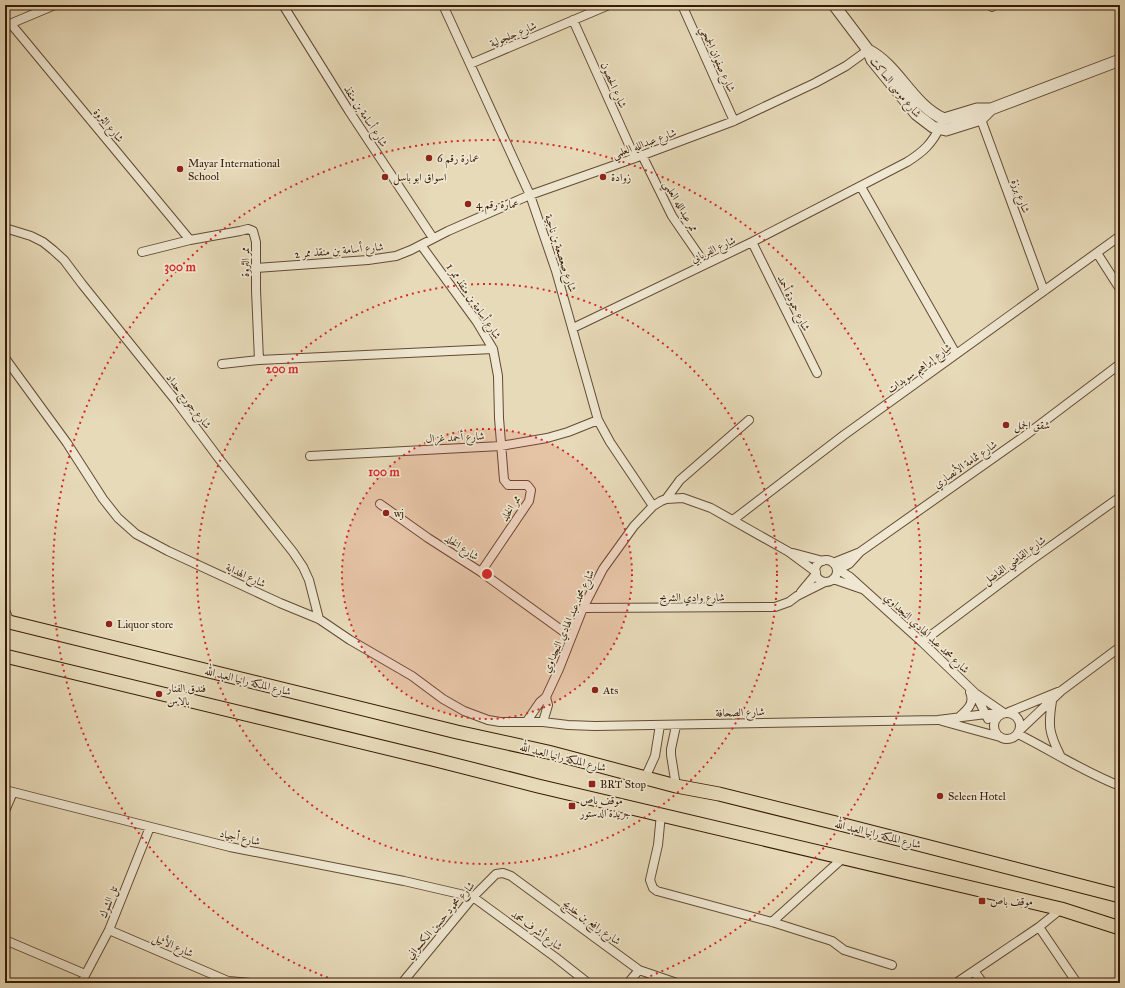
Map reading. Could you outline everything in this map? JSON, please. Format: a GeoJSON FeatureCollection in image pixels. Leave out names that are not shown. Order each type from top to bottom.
{"type":"FeatureCollection","features":[{"type":"Feature","properties":{"kind":"main road","name":"شارع الملكة رانيا العبد الله"},"geometry":{"type":"LineString","coordinates":[[7,622],[449,730],[548,752],[676,786],[719,794],[825,820],[1120,896]]}},
{"type":"Feature","properties":{"kind":"main road"},"geometry":{"type":"LineString","coordinates":[[5,656],[532,784],[1061,909],[1120,928]]}},
{"type":"Feature","properties":{"kind":"street"},"geometry":{"type":"LineString","coordinates":[[8,25],[55,5]]}},
{"type":"Feature","properties":{"kind":"street","name":"شارع أسامة بن منقذ"},"geometry":{"type":"LineString","coordinates":[[283,5],[349,111],[434,238]]}},
{"type":"Feature","properties":{"kind":"street","name":"شارع صعصعة بن ناجية"},"geometry":{"type":"LineString","coordinates":[[443,5],[530,195],[556,271],[573,328],[592,404],[598,420],[610,442],[653,506]]}},
{"type":"Feature","properties":{"kind":"street","name":"شارع جلجولية"},"geometry":{"type":"LineString","coordinates":[[470,64],[609,5]]}},
{"type":"Feature","properties":{"kind":"street","name":"شارع صفوان الجمحي"},"geometry":{"type":"LineString","coordinates":[[682,5],[734,121]]}},
{"type":"Feature","properties":{"kind":"street","name":"شارع موسى الساكت"},"geometry":{"type":"LineString","coordinates":[[834,5],[868,50],[872,60],[916,114],[939,130]]}},
{"type":"Feature","properties":{"kind":"street","name":"شارع الحصون"},"geometry":{"type":"LineString","coordinates":[[573,20],[638,157]]}},
{"type":"Feature","properties":{"kind":"street","name":"شارع الثروة"},"geometry":{"type":"LineString","coordinates":[[8,25],[190,240]]}},
{"type":"Feature","properties":{"kind":"street","name":"شارع عبدالله العلمي"},"geometry":{"type":"LineString","coordinates":[[421,245],[530,195],[734,121],[815,83],[846,66],[868,50]]}},
{"type":"Feature","properties":{"kind":"street","name":"شارع موسى الساكت"},"geometry":{"type":"LineString","coordinates":[[868,50],[878,55],[927,109],[944,119]]}},
{"type":"Feature","properties":{"kind":"street"},"geometry":{"type":"LineString","coordinates":[[939,130],[946,130],[991,109],[1120,60]]}},
{"type":"Feature","properties":{"kind":"street"},"geometry":{"type":"LineString","coordinates":[[944,119],[979,114]]}},
{"type":"Feature","properties":{"kind":"street","name":"شارع برزة"},"geometry":{"type":"LineString","coordinates":[[979,114],[1044,291]]}},
{"type":"Feature","properties":{"kind":"street","name":"شارع الفريابي"},"geometry":{"type":"LineString","coordinates":[[573,328],[752,242],[860,187],[920,153],[930,145],[944,119]]}},
{"type":"Feature","properties":{"kind":"street","name":"ممر عبدالله العلمي"},"geometry":{"type":"LineString","coordinates":[[638,157],[672,216],[705,264]]}},
{"type":"Feature","properties":{"kind":"street"},"geometry":{"type":"LineString","coordinates":[[860,187],[956,354]]}},
{"type":"Feature","properties":{"kind":"street","name":"شارع جورج حداد"},"geometry":{"type":"LineString","coordinates":[[5,228],[31,236],[43,242],[64,260],[293,552],[303,567],[309,580],[318,619]]}},
{"type":"Feature","properties":{"kind":"street","name":"ممر الثروة"},"geometry":{"type":"LineString","coordinates":[[142,252],[190,240],[248,229],[253,231],[256,242],[259,360]]}},
{"type":"Feature","properties":{"kind":"street","name":"شارع إبراهيم سويدات"},"geometry":{"type":"LineString","coordinates":[[733,520],[844,435],[1120,236]]}},
{"type":"Feature","properties":{"kind":"street","name":"شارع حمودة أحمد"},"geometry":{"type":"LineString","coordinates":[[752,242],[817,373]]}},
{"type":"Feature","properties":{"kind":"street","name":"شارع أسامة بن منقذ ممر 2"},"geometry":{"type":"LineString","coordinates":[[256,268],[380,259],[396,256],[421,245]]}},
{"type":"Feature","properties":{"kind":"street","name":"شارع أسامة بن منقذ ممر 1"},"geometry":{"type":"LineString","coordinates":[[421,245],[473,316],[492,349],[498,376],[502,446]]}},
{"type":"Feature","properties":{"kind":"street"},"geometry":{"type":"LineString","coordinates":[[1098,253],[1120,289]]}},
{"type":"Feature","properties":{"kind":"street"},"geometry":{"type":"LineString","coordinates":[[222,364],[259,360],[492,349]]}},
{"type":"Feature","properties":{"kind":"street","name":"شارع الهداية"},"geometry":{"type":"LineString","coordinates":[[5,358],[67,443],[103,499],[127,527],[136,534],[168,551],[318,619],[350,640],[412,676],[443,699],[464,711],[488,720],[500,722],[543,722]]}},
{"type":"Feature","properties":{"kind":"street","name":"شارع ثمامة الأنصاري"},"geometry":{"type":"LineString","coordinates":[[836,568],[1026,434],[1120,364]]}},
{"type":"Feature","properties":{"kind":"street","name":"شارع أحمد غزال"},"geometry":{"type":"LineString","coordinates":[[310,456],[502,446],[547,438],[568,432],[598,420]]}},
{"type":"Feature","properties":{"kind":"street"},"geometry":{"type":"LineString","coordinates":[[666,499],[680,480],[749,420]]}},
{"type":"Feature","properties":{"kind":"street","name":"ممر الخلد"},"geometry":{"type":"LineString","coordinates":[[481,572],[520,516],[529,501],[531,494],[530,488],[527,485],[511,486],[505,483],[502,446]]}},
{"type":"Feature","properties":{"kind":"street","name":"شارع القاضي الفاضل"},"geometry":{"type":"LineString","coordinates":[[922,642],[1030,561],[1120,497]]}},
{"type":"Feature","properties":{"kind":"street","name":"شارع محمد عبد الهادي النجداوي"},"geometry":{"type":"LineString","coordinates":[[527,722],[540,702],[546,697],[559,670],[583,608],[597,580],[611,557],[634,526],[653,506],[666,499],[683,498],[711,508],[789,552],[816,573]]}},
{"type":"Feature","properties":{"kind":"street","name":"شارع الخلد"},"geometry":{"type":"LineString","coordinates":[[380,504],[428,538],[481,572],[571,638]]}},
{"type":"Feature","properties":{"kind":"street","name":"شارع محمد عبد الهادي النجداوي"},"geometry":{"type":"LineString","coordinates":[[789,552],[823,561]]}},
{"type":"Feature","properties":{"kind":"street"},"geometry":{"type":"LineString","coordinates":[[823,561],[830,561],[836,568],[834,579],[825,582],[819,579],[816,573],[817,566],[823,561]]}},
{"type":"Feature","properties":{"kind":"street","name":"شارع محمد عبد الهادي النجداوي"},"geometry":{"type":"LineString","coordinates":[[836,568],[850,577],[865,590],[972,690],[1004,713]]}},
{"type":"Feature","properties":{"kind":"street","name":"شارع وادي الشريح"},"geometry":{"type":"LineString","coordinates":[[797,596],[816,573]]}},
{"type":"Feature","properties":{"kind":"street","name":"شارع محمد عبد الهادي النجداوي"},"geometry":{"type":"LineString","coordinates":[[834,579],[865,590]]}},
{"type":"Feature","properties":{"kind":"street","name":"شارع وادي الشريح"},"geometry":{"type":"LineString","coordinates":[[583,608],[766,608],[783,605],[825,582]]}},
{"type":"Feature","properties":{"kind":"street"},"geometry":{"type":"LineString","coordinates":[[5,610],[7,622]]}},
{"type":"Feature","properties":{"kind":"street"},"geometry":{"type":"LineString","coordinates":[[1061,691],[1004,713],[994,722],[996,734],[1001,738],[1010,739],[1061,691],[1120,647]]}},
{"type":"Feature","properties":{"kind":"street"},"geometry":{"type":"LineString","coordinates":[[958,718],[969,708],[972,703],[972,690]]}},
{"type":"Feature","properties":{"kind":"street","name":"شارع محمد عبد الهادي النجداوي"},"geometry":{"type":"LineString","coordinates":[[972,690],[994,728]]}},
{"type":"Feature","properties":{"kind":"street","name":"شارع محمد عبد الهادي النجداوي"},"geometry":{"type":"LineString","coordinates":[[543,722],[548,705],[546,697]]}},
{"type":"Feature","properties":{"kind":"street"},"geometry":{"type":"LineString","coordinates":[[1052,701],[1049,726],[1051,736],[1060,755]]}},
{"type":"Feature","properties":{"kind":"street"},"geometry":{"type":"LineString","coordinates":[[1004,713],[1013,714],[1020,720],[1019,732]]}},
{"type":"Feature","properties":{"kind":"street","name":"شارع الصحافة"},"geometry":{"type":"LineString","coordinates":[[543,722],[595,726],[676,726],[747,722],[938,720],[1004,713]]}},
{"type":"Feature","properties":{"kind":"street","name":"شارع الصحافة"},"geometry":{"type":"LineString","coordinates":[[938,720],[1001,738]]}},
{"type":"Feature","properties":{"kind":"street"},"geometry":{"type":"LineString","coordinates":[[645,778],[655,756],[660,725]]}},
{"type":"Feature","properties":{"kind":"street"},"geometry":{"type":"LineString","coordinates":[[676,726],[670,755],[676,786]]}},
{"type":"Feature","properties":{"kind":"street"},"geometry":{"type":"LineString","coordinates":[[1019,732],[1093,775],[1120,786]]}},
{"type":"Feature","properties":{"kind":"street"},"geometry":{"type":"LineString","coordinates":[[5,811],[9,791]]}},
{"type":"Feature","properties":{"kind":"street","name":"شارع أجياد"},"geometry":{"type":"LineString","coordinates":[[9,791],[230,847],[404,881],[473,897]]}},
{"type":"Feature","properties":{"kind":"street"},"geometry":{"type":"LineString","coordinates":[[661,814],[658,845],[650,880],[653,888],[660,893],[772,922],[832,941],[844,950],[892,965]]}},
{"type":"Feature","properties":{"kind":"street","name":"تل الشوك"},"geometry":{"type":"LineString","coordinates":[[81,983],[109,930],[150,827]]}},
{"type":"Feature","properties":{"kind":"street"},"geometry":{"type":"LineString","coordinates":[[772,922],[843,858]]}},
{"type":"Feature","properties":{"kind":"street","name":"شارع محمود حسين الكسواني"},"geometry":{"type":"LineString","coordinates":[[402,983],[473,897],[498,873]]}},
{"type":"Feature","properties":{"kind":"street","name":"شارع رافع بن خديج"},"geometry":{"type":"LineString","coordinates":[[498,873],[511,876],[639,970],[677,983]]}},
{"type":"Feature","properties":{"kind":"street","name":"شارع أشرف محمد"},"geometry":{"type":"LineString","coordinates":[[473,897],[588,983]]}},
{"type":"Feature","properties":{"kind":"street"},"geometry":{"type":"LineString","coordinates":[[956,983],[1039,926],[1061,909]]}},
{"type":"Feature","properties":{"kind":"street"},"geometry":{"type":"LineString","coordinates":[[1039,926],[1077,983]]}},
{"type":"Feature","properties":{"kind":"street","name":"شارع الأثيل"},"geometry":{"type":"LineString","coordinates":[[109,930],[227,982],[251,983]]}},
{"type":"Feature","properties":{"kind":"street"},"geometry":{"type":"LineString","coordinates":[[5,940],[85,974]]}},
{"type":"Feature","properties":{"kind":"street"},"geometry":{"type":"LineString","coordinates":[[628,983],[639,970]]}},
{"type":"Feature","properties":{"kind":"street"},"geometry":{"type":"LineString","coordinates":[[974,971],[983,983]]}},
{"type":"Feature","properties":{"kind":"place","name":"عمارة رقم 6"},"geometry":{"type":"Point","coordinates":[429,158]}},
{"type":"Feature","properties":{"kind":"place","name":"Mayar International School"},"geometry":{"type":"Point","coordinates":[180,169]}},
{"type":"Feature","properties":{"kind":"place","name":"اسواق ابو باسل"},"geometry":{"type":"Point","coordinates":[385,177]}},
{"type":"Feature","properties":{"kind":"place","name":"زوادة"},"geometry":{"type":"Point","coordinates":[603,177]}},
{"type":"Feature","properties":{"kind":"place","name":"عمارة رقم 4"},"geometry":{"type":"Point","coordinates":[468,204]}},
{"type":"Feature","properties":{"kind":"place","name":"شقق الجمل"},"geometry":{"type":"Point","coordinates":[1006,425]}},
{"type":"Feature","properties":{"kind":"place","name":"wj"},"geometry":{"type":"Point","coordinates":[386,513]}},
{"type":"Feature","properties":{"kind":"place","name":"Liquor store"},"geometry":{"type":"Point","coordinates":[109,624]}},
{"type":"Feature","properties":{"kind":"place","name":"Ats"},"geometry":{"type":"Point","coordinates":[595,690]}},
{"type":"Feature","properties":{"kind":"place","name":"فندق الفنار بالاس"},"geometry":{"type":"Point","coordinates":[159,694]}},
{"type":"Feature","properties":{"kind":"place","name":"BRT Stop"},"geometry":{"type":"Point","coordinates":[592,784]}},
{"type":"Feature","properties":{"kind":"place","name":"Seleen Hotel"},"geometry":{"type":"Point","coordinates":[940,796]}},
{"type":"Feature","properties":{"kind":"place","name":"موقف باص جريدة الدستور"},"geometry":{"type":"Point","coordinates":[572,806]}},
{"type":"Feature","properties":{"kind":"place","name":"موقف باص"},"geometry":{"type":"Point","coordinates":[982,901]}}]}
